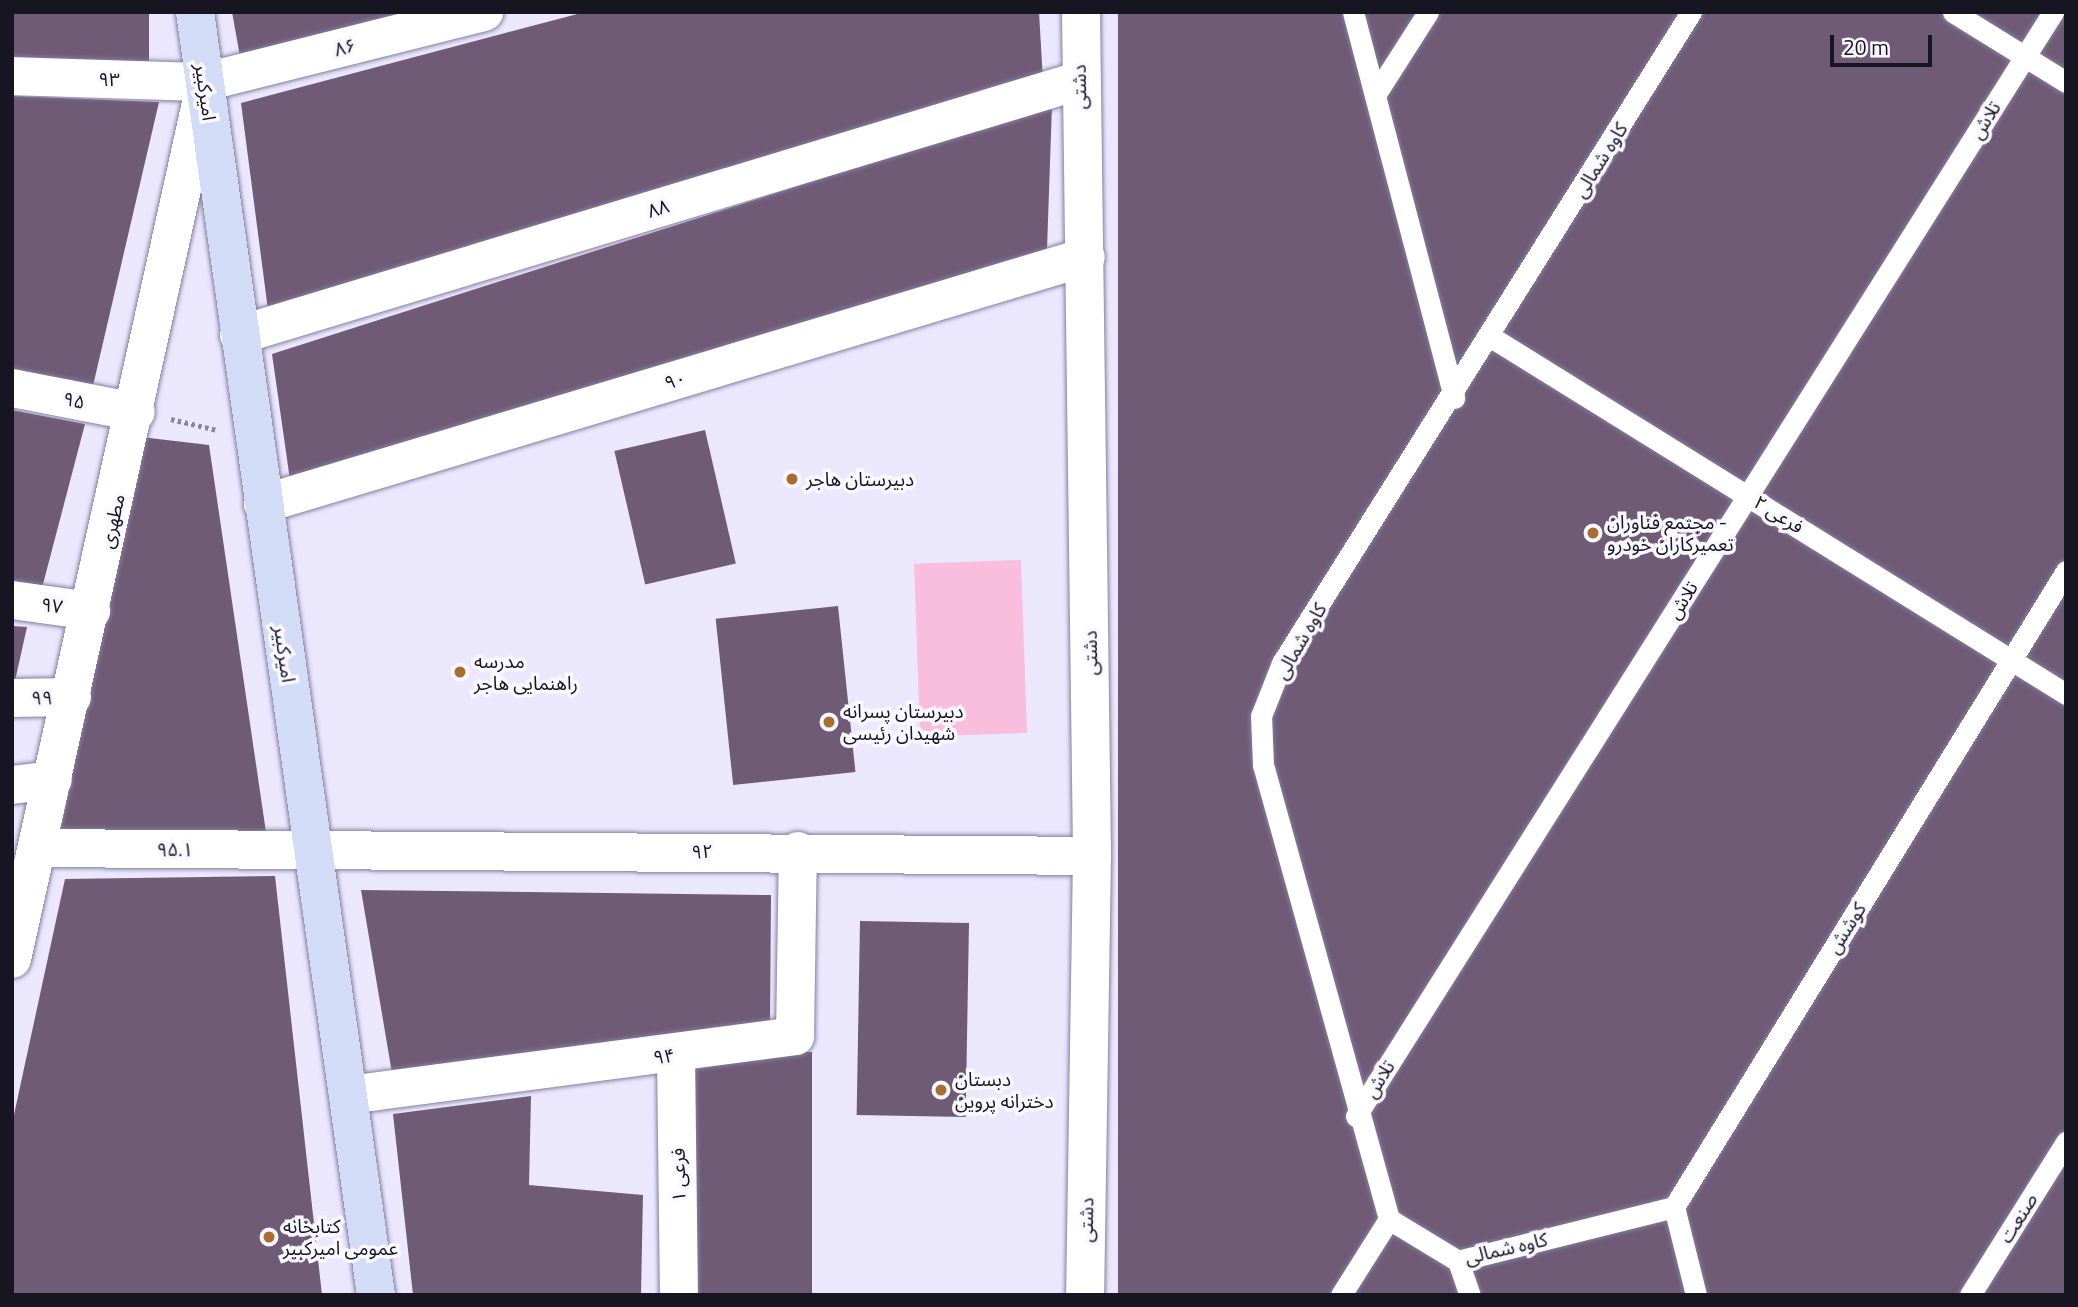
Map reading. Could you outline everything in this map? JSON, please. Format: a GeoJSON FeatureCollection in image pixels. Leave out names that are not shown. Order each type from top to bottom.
{"type":"FeatureCollection","features":[{"type":"Feature","properties":{"kind":"main road","name":"امیرکبیر"},"geometry":{"type":"LineString","coordinates":[[195,12],[376,1295]]}},
{"type":"Feature","properties":{"kind":"street","name":"۸۶"},"geometry":{"type":"LineString","coordinates":[[205,82],[484,12]]}},
{"type":"Feature","properties":{"kind":"street","name":"دشتی"},"geometry":{"type":"LineString","coordinates":[[1081,12],[1078,81],[1087,257],[1092,856],[1085,1295]]}},
{"type":"Feature","properties":{"kind":"street","name":"۹۳"},"geometry":{"type":"LineString","coordinates":[[12,76],[205,82]]}},
{"type":"Feature","properties":{"kind":"street","name":"۸۸"},"geometry":{"type":"LineString","coordinates":[[239,335],[1078,81]]}},
{"type":"Feature","properties":{"kind":"street","name":"مطهری"},"geometry":{"type":"LineString","coordinates":[[12,959],[136,412],[205,82]]}},
{"type":"Feature","properties":{"kind":"street","name":"۹۰"},"geometry":{"type":"LineString","coordinates":[[263,504],[1087,257]]}},
{"type":"Feature","properties":{"kind":"street","name":"۹۵"},"geometry":{"type":"LineString","coordinates":[[12,388],[136,412]]}},
{"type":"Feature","properties":{"kind":"street","name":"۹۷"},"geometry":{"type":"LineString","coordinates":[[12,600],[91,611]]}},
{"type":"Feature","properties":{"kind":"street","name":"۹۹"},"geometry":{"type":"LineString","coordinates":[[12,698],[72,697]]}},
{"type":"Feature","properties":{"kind":"street"},"geometry":{"type":"LineString","coordinates":[[12,785],[53,780]]}},
{"type":"Feature","properties":{"kind":"street","name":"۹۵.۱"},"geometry":{"type":"LineString","coordinates":[[37,848],[313,851]]}},
{"type":"Feature","properties":{"kind":"street","name":"۹۲"},"geometry":{"type":"LineString","coordinates":[[313,851],[798,851],[1092,856]]}},
{"type":"Feature","properties":{"kind":"street","name":"۹۴"},"geometry":{"type":"LineString","coordinates":[[348,1095],[676,1055],[795,1036],[798,851]]}},
{"type":"Feature","properties":{"kind":"street","name":"فرعی ۱"},"geometry":{"type":"LineString","coordinates":[[676,1055],[679,1295]]}},
{"type":"Feature","properties":{"kind":"lane"},"geometry":{"type":"LineString","coordinates":[[1353,12],[1454,398]]}},
{"type":"Feature","properties":{"kind":"lane"},"geometry":{"type":"LineString","coordinates":[[1375,95],[1427,12]]}},
{"type":"Feature","properties":{"kind":"lane","name":"کاوه شمالی"},"geometry":{"type":"LineString","coordinates":[[1674,1207],[1458,1261],[1389,1219],[1356,1116],[1263,765],[1261,716],[1282,663],[1454,398],[1691,12]]}},
{"type":"Feature","properties":{"kind":"lane"},"geometry":{"type":"LineString","coordinates":[[1953,12],[2066,82]]}},
{"type":"Feature","properties":{"kind":"lane","name":"تلاش"},"geometry":{"type":"LineString","coordinates":[[1356,1116],[2053,12]]}},
{"type":"Feature","properties":{"kind":"lane","name":"فرعی ۲"},"geometry":{"type":"LineString","coordinates":[[1491,337],[2066,694]]}},
{"type":"Feature","properties":{"kind":"lane","name":"کوشش"},"geometry":{"type":"LineString","coordinates":[[1674,1207],[2066,571]]}},
{"type":"Feature","properties":{"kind":"lane","name":"صنعت"},"geometry":{"type":"LineString","coordinates":[[1970,1295],[2066,1142]]}},
{"type":"Feature","properties":{"kind":"lane"},"geometry":{"type":"LineString","coordinates":[[1674,1207],[1696,1295]]}},
{"type":"Feature","properties":{"kind":"lane"},"geometry":{"type":"LineString","coordinates":[[1341,1295],[1389,1219]]}},
{"type":"Feature","properties":{"kind":"lane"},"geometry":{"type":"LineString","coordinates":[[1458,1261],[1470,1295]]}},
{"type":"Feature","properties":{"kind":"path"},"geometry":{"type":"LineString","coordinates":[[136,412],[254,438]]}},
{"type":"Feature","properties":{"kind":"shaded area"},"geometry":{"type":"Polygon","coordinates":[[[1021,560],[1027,733],[920,737],[914,564],[1021,560]]]}},
{"type":"Feature","properties":{"kind":"building"},"geometry":{"type":"Polygon","coordinates":[[[12,12],[149,12],[149,61],[12,61],[12,12]]]}},
{"type":"Feature","properties":{"kind":"building"},"geometry":{"type":"Polygon","coordinates":[[[232,12],[434,12],[241,62],[232,12]]]}},
{"type":"Feature","properties":{"kind":"building"},"geometry":{"type":"Polygon","coordinates":[[[585,12],[1039,12],[1043,81],[268,310],[241,103],[585,12]]]}},
{"type":"Feature","properties":{"kind":"building","name":"مجتمع فناوران - تعمیرکاران خودرو"},"geometry":{"type":"Polygon","coordinates":[[[1118,12],[2066,12],[2066,1295],[1118,1295],[1118,12]]]}},
{"type":"Feature","properties":{"kind":"building"},"geometry":{"type":"Polygon","coordinates":[[[12,96],[159,102],[92,390],[12,375],[12,96]]]}},
{"type":"Feature","properties":{"kind":"building"},"geometry":{"type":"Polygon","coordinates":[[[1052,105],[1047,249],[290,480],[272,354],[1052,105]]]}},
{"type":"Feature","properties":{"kind":"building"},"geometry":{"type":"Polygon","coordinates":[[[12,410],[85,424],[42,588],[12,584],[12,410]]]}},
{"type":"Feature","properties":{"kind":"building"},"geometry":{"type":"Polygon","coordinates":[[[705,430],[736,563],[645,584],[614,451],[705,430]]]}},
{"type":"Feature","properties":{"kind":"building"},"geometry":{"type":"Polygon","coordinates":[[[141,437],[209,445],[267,839],[60,833],[141,437]]]}},
{"type":"Feature","properties":{"kind":"building"},"geometry":{"type":"Polygon","coordinates":[[[838,606],[855,772],[733,785],[716,619],[838,606]]]}},
{"type":"Feature","properties":{"kind":"building"},"geometry":{"type":"Polygon","coordinates":[[[12,626],[27,627],[13,690],[12,690],[12,626]]]}},
{"type":"Feature","properties":{"kind":"building"},"geometry":{"type":"Polygon","coordinates":[[[275,876],[322,1295],[12,1295],[12,1124],[65,879],[275,876]]]}},
{"type":"Feature","properties":{"kind":"building"},"geometry":{"type":"Polygon","coordinates":[[[361,890],[771,895],[770,1026],[392,1073],[361,890]]]}},
{"type":"Feature","properties":{"kind":"building"},"geometry":{"type":"Polygon","coordinates":[[[860,921],[969,923],[966,1117],[857,1115],[860,921]]]}},
{"type":"Feature","properties":{"kind":"building"},"geometry":{"type":"Polygon","coordinates":[[[688,1052],[812,1052],[812,1295],[688,1295],[688,1052]]]}},
{"type":"Feature","properties":{"kind":"building"},"geometry":{"type":"Polygon","coordinates":[[[531,1096],[529,1185],[643,1195],[641,1295],[413,1295],[393,1114],[531,1096]]]}},
{"type":"Feature","properties":{"kind":"place","name":"دبیرستان هاجر"},"geometry":{"type":"Point","coordinates":[792,479]}},
{"type":"Feature","properties":{"kind":"place","name":"مجتمع فناوران - تعمیرکاران خودرو"},"geometry":{"type":"Point","coordinates":[1593,533]}},
{"type":"Feature","properties":{"kind":"place","name":"مدرسه راهنمایی هاجر"},"geometry":{"type":"Point","coordinates":[460,672]}},
{"type":"Feature","properties":{"kind":"place","name":"دبیرستان پسرانه شهیدان رئیسی"},"geometry":{"type":"Point","coordinates":[829,722]}},
{"type":"Feature","properties":{"kind":"place","name":"دبستان دخترانه پروین"},"geometry":{"type":"Point","coordinates":[941,1090]}},
{"type":"Feature","properties":{"kind":"place","name":"کتابخانه عمومی امیرکبیر"},"geometry":{"type":"Point","coordinates":[269,1237]}}]}
